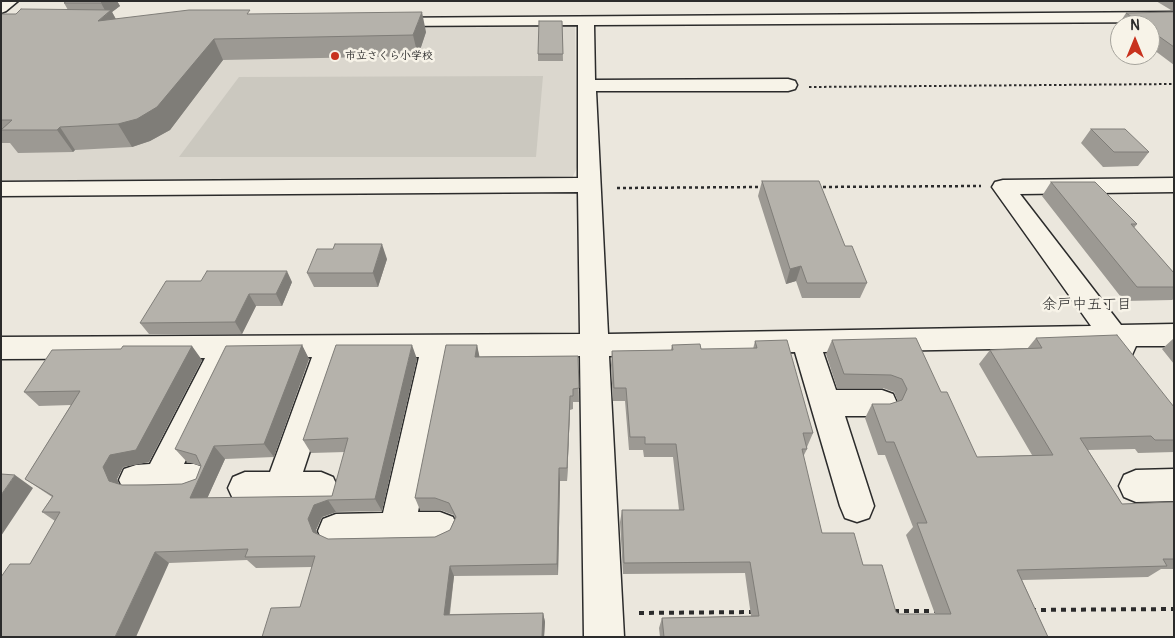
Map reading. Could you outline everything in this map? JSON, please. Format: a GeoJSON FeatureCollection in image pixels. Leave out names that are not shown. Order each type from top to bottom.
{"type":"FeatureCollection","features":[{"type":"Feature","properties":{"kind":"street"},"geometry":{"type":"LineString","coordinates":[[1,8],[11,1]]}},
{"type":"Feature","properties":{"kind":"street"},"geometry":{"type":"LineString","coordinates":[[1146,1],[1172,18]]}},
{"type":"Feature","properties":{"kind":"street"},"geometry":{"type":"LineString","coordinates":[[368,21],[1172,18]]}},
{"type":"Feature","properties":{"kind":"street"},"geometry":{"type":"LineString","coordinates":[[586,20],[586,86],[604,625]]}},
{"type":"Feature","properties":{"kind":"street"},"geometry":{"type":"LineString","coordinates":[[586,86],[788,85]]}},
{"type":"Feature","properties":{"kind":"street"},"geometry":{"type":"LineString","coordinates":[[1003,187],[1174,185]]}},
{"type":"Feature","properties":{"kind":"street"},"geometry":{"type":"LineString","coordinates":[[1,189],[589,186]]}},
{"type":"Feature","properties":{"kind":"street"},"geometry":{"type":"LineString","coordinates":[[1003,187],[1138,368]]}},
{"type":"Feature","properties":{"kind":"street"},"geometry":{"type":"LineString","coordinates":[[1,348],[594,345],[1174,336]]}},
{"type":"Feature","properties":{"kind":"street"},"geometry":{"type":"LineString","coordinates":[[806,342],[857,506]]}},
{"type":"Feature","properties":{"kind":"street"},"geometry":{"type":"LineString","coordinates":[[281,488],[330,346]]}},
{"type":"Feature","properties":{"kind":"street"},"geometry":{"type":"LineString","coordinates":[[397,530],[436,346]]}},
{"type":"Feature","properties":{"kind":"street"},"geometry":{"type":"LineString","coordinates":[[194,479],[148,480],[225,347]]}},
{"type":"Feature","properties":{"kind":"street"},"geometry":{"type":"LineString","coordinates":[[825,403],[882,403]]}},
{"type":"Feature","properties":{"kind":"street"},"geometry":{"type":"LineString","coordinates":[[1136,486],[1174,485]]}},
{"type":"Feature","properties":{"kind":"street"},"geometry":{"type":"LineString","coordinates":[[245,488],[321,488]]}},
{"type":"Feature","properties":{"kind":"street"},"geometry":{"type":"LineString","coordinates":[[336,531],[440,529]]}},
{"type":"Feature","properties":{"kind":"path"},"geometry":{"type":"LineString","coordinates":[[788,85],[804,87],[1174,84]]}},
{"type":"Feature","properties":{"kind":"path"},"geometry":{"type":"LineString","coordinates":[[589,186],[768,187]]}},
{"type":"Feature","properties":{"kind":"path"},"geometry":{"type":"LineString","coordinates":[[808,187],[1003,187]]}},
{"type":"Feature","properties":{"kind":"path"},"geometry":{"type":"LineString","coordinates":[[1026,610],[1174,609]]}},
{"type":"Feature","properties":{"kind":"path"},"geometry":{"type":"LineString","coordinates":[[888,611],[948,611]]}},
{"type":"Feature","properties":{"kind":"path"},"geometry":{"type":"LineString","coordinates":[[604,625],[761,612]]}},
{"type":"Feature","properties":{"kind":"shaded area"},"geometry":{"type":"Polygon","coordinates":[[[567,23],[575,26],[577,167],[571,181],[1,186],[1,27],[567,23]]]}},
{"type":"Feature","properties":{"kind":"shaded area"},"geometry":{"type":"Polygon","coordinates":[[[543,76],[536,157],[179,157],[239,77],[543,76]]]}},
{"type":"Feature","properties":{"kind":"building"},"geometry":{"type":"Polygon","coordinates":[[[67,1],[103,1],[101,3],[64,3],[67,1]]]}},
{"type":"Feature","properties":{"kind":"building"},"geometry":{"type":"Polygon","coordinates":[[[21,9],[111,10],[98,21],[189,10],[250,10],[247,14],[422,12],[413,35],[214,39],[157,107],[137,119],[118,124],[60,127],[57,130],[1,130],[12,120],[1,120],[1,14],[16,14],[21,9]]]}},
{"type":"Feature","properties":{"kind":"building"},"geometry":{"type":"Polygon","coordinates":[[[1174,12],[1174,47],[1160,37],[1160,15],[1129,15],[1126,13],[1174,12]]]}},
{"type":"Feature","properties":{"kind":"building"},"geometry":{"type":"Polygon","coordinates":[[[539,21],[562,21],[563,54],[538,54],[539,21]]]}},
{"type":"Feature","properties":{"kind":"building"},"geometry":{"type":"Polygon","coordinates":[[[1091,129],[1125,129],[1149,152],[1114,152],[1091,129]]]}},
{"type":"Feature","properties":{"kind":"building"},"geometry":{"type":"Polygon","coordinates":[[[762,181],[819,181],[845,246],[852,246],[867,283],[807,283],[801,266],[790,269],[762,181]]]}},
{"type":"Feature","properties":{"kind":"building"},"geometry":{"type":"Polygon","coordinates":[[[1051,182],[1095,182],[1137,224],[1131,224],[1174,273],[1174,287],[1137,287],[1051,182]]]}},
{"type":"Feature","properties":{"kind":"building"},"geometry":{"type":"Polygon","coordinates":[[[335,244],[382,244],[373,273],[307,273],[317,249],[333,249],[335,244]]]}},
{"type":"Feature","properties":{"kind":"building"},"geometry":{"type":"Polygon","coordinates":[[[207,271],[287,271],[276,294],[249,294],[235,322],[140,323],[166,281],[201,281],[207,271]]]}},
{"type":"Feature","properties":{"kind":"building"},"geometry":{"type":"Polygon","coordinates":[[[1117,335],[1174,407],[1174,440],[1155,440],[1151,436],[1080,438],[1122,504],[1174,502],[1174,559],[1163,559],[1167,566],[1017,570],[1048,637],[664,637],[662,618],[759,616],[750,562],[624,563],[622,510],[684,510],[676,444],[645,444],[645,437],[630,437],[626,388],[614,388],[612,351],[673,350],[672,345],[700,344],[701,349],[757,348],[755,341],[787,340],[813,433],[803,433],[807,449],[802,449],[822,533],[854,533],[863,565],[882,565],[896,612],[899,614],[951,614],[917,523],[927,523],[894,442],[886,442],[872,404],[890,404],[902,400],[907,389],[902,379],[891,375],[844,374],[832,340],[916,338],[941,392],[947,392],[977,457],[1053,455],[990,350],[1042,348],[1036,338],[1117,335]]]}},
{"type":"Feature","properties":{"kind":"building"},"geometry":{"type":"Polygon","coordinates":[[[302,345],[264,444],[214,446],[190,498],[332,496],[348,438],[303,440],[336,345],[412,345],[375,499],[328,500],[314,505],[308,519],[313,532],[328,539],[435,537],[450,530],[456,517],[449,503],[435,498],[415,498],[446,345],[477,345],[475,357],[578,356],[579,388],[573,389],[573,396],[570,396],[567,468],[559,468],[557,564],[450,566],[444,615],[543,613],[542,637],[262,637],[271,608],[300,607],[315,556],[245,557],[248,549],[155,552],[115,637],[1,637],[1,577],[10,564],[30,564],[60,512],[42,512],[53,496],[25,479],[80,391],[24,392],[52,350],[121,349],[123,346],[192,346],[136,450],[110,455],[103,467],[109,481],[122,485],[146,485],[182,484],[196,479],[201,466],[196,455],[175,449],[226,346],[302,345]]]}},
{"type":"Feature","properties":{"kind":"building"},"geometry":{"type":"Polygon","coordinates":[[[1,474],[15,475],[1,495],[1,474]]]}},
{"type":"Feature","properties":{"kind":"place","name":"市立さくら小学校"},"geometry":{"type":"Point","coordinates":[335,56]}},
{"type":"Feature","properties":{"kind":"district","name":"余戸中五丁目"},"geometry":{"type":"Point","coordinates":[1087,305]}}]}
